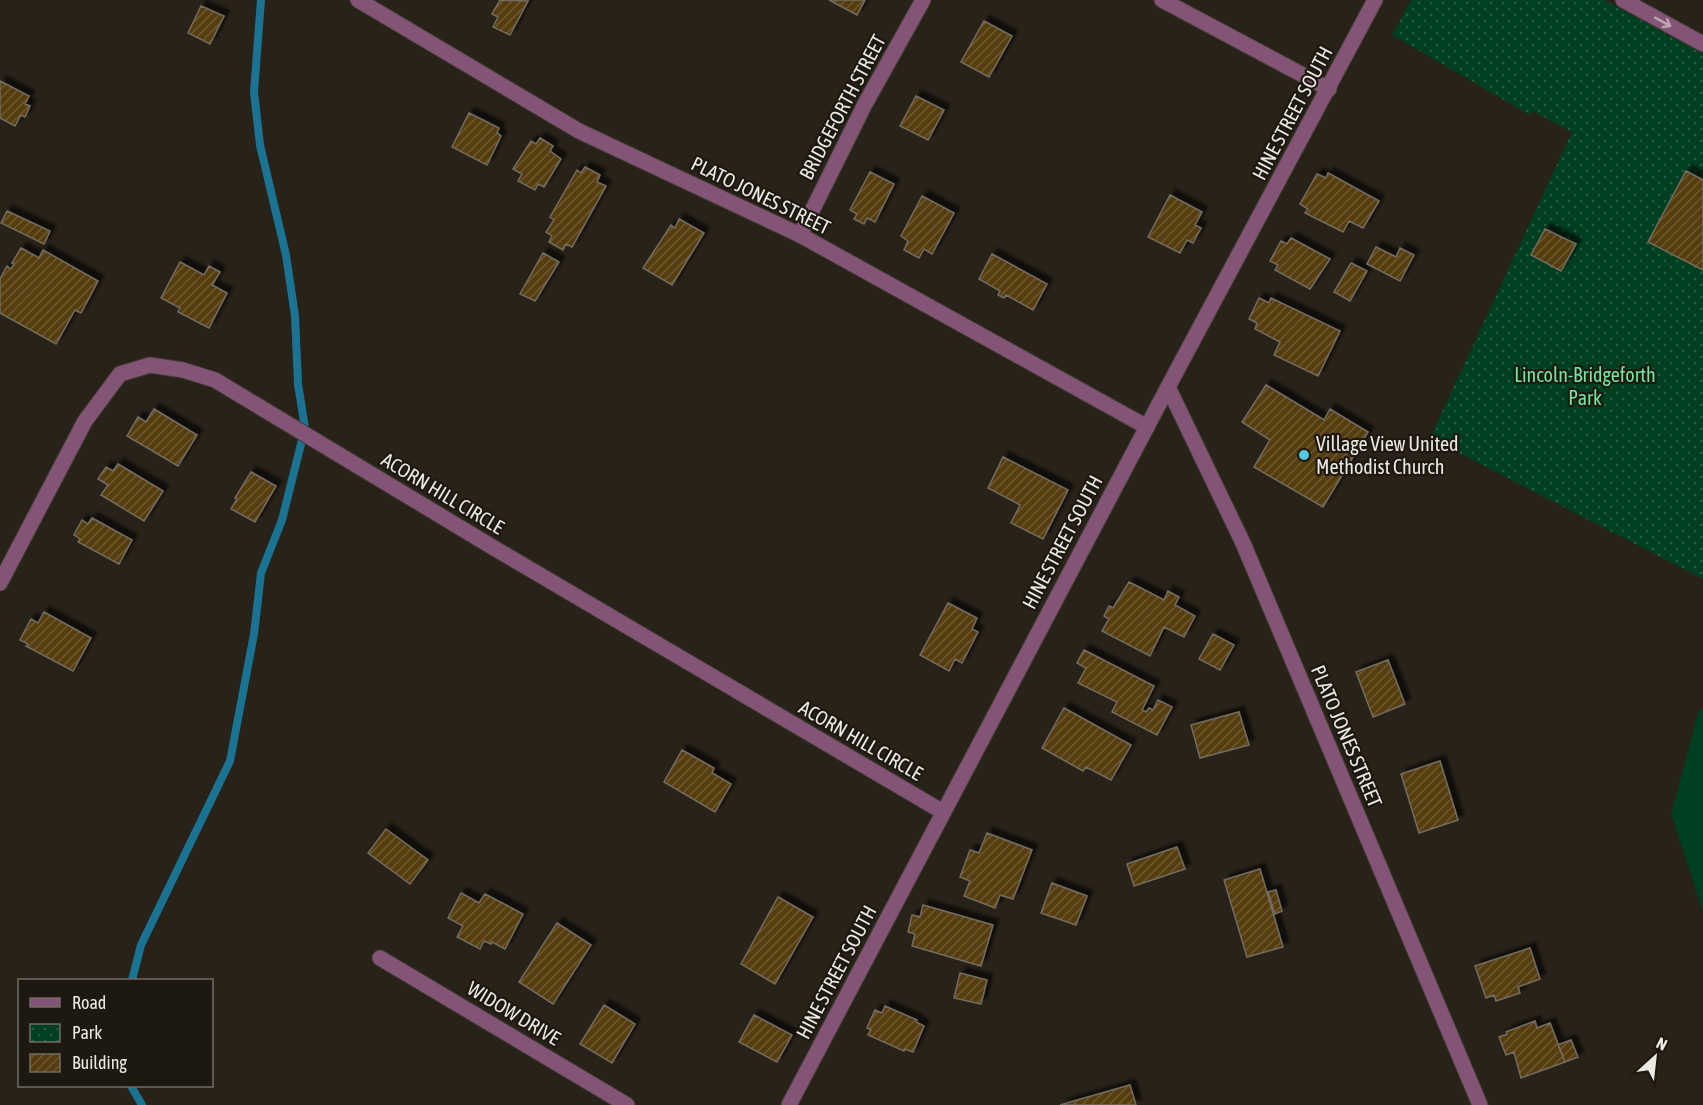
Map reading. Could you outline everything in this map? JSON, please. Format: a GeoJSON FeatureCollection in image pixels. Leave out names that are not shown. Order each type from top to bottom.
{"type":"FeatureCollection","features":[{"type":"Feature","properties":{"kind":"street","name":"PLATO JONES STREET"},"geometry":{"type":"LineString","coordinates":[[358,0],[579,131],[800,235],[1147,427]]}},
{"type":"Feature","properties":{"kind":"street","name":"BRIDGEFORTH STREET"},"geometry":{"type":"LineString","coordinates":[[800,235],[865,104],[923,0]]}},
{"type":"Feature","properties":{"kind":"street"},"geometry":{"type":"LineString","coordinates":[[1162,0],[1329,89]]}},
{"type":"Feature","properties":{"kind":"street","name":"HINE STREET SOUTH"},"geometry":{"type":"LineString","coordinates":[[789,1105],[1168,387],[1376,0]]}},
{"type":"Feature","properties":{"kind":"street"},"geometry":{"type":"LineString","coordinates":[[1623,0],[1703,44]]}},
{"type":"Feature","properties":{"kind":"street","name":"ACORN HILL CIRCLE"},"geometry":{"type":"LineString","coordinates":[[0,584],[85,421],[120,374],[150,365],[183,370],[215,380],[494,548],[943,812]]}},
{"type":"Feature","properties":{"kind":"street","name":"PLATO JONES STREET"},"geometry":{"type":"LineString","coordinates":[[1168,387],[1243,543],[1480,1105]]}},
{"type":"Feature","properties":{"kind":"street","name":"WIDOW DRIVE"},"geometry":{"type":"LineString","coordinates":[[380,958],[627,1105]]}},
{"type":"Feature","properties":{"kind":"green space","name":"Lincoln-Bridgeforth Park"},"geometry":{"type":"Polygon","coordinates":[[[1411,0],[1604,0],[1703,54],[1703,579],[1430,438],[1572,132],[1533,111],[1530,115],[1392,35],[1411,0]]]}},
{"type":"Feature","properties":{"kind":"green space"},"geometry":{"type":"Polygon","coordinates":[[[1703,709],[1703,912],[1671,814],[1699,710],[1703,709]]]}},
{"type":"Feature","properties":{"kind":"building"},"geometry":{"type":"Polygon","coordinates":[[[500,0],[528,1],[510,35],[493,27],[498,17],[492,14],[500,0]]]}},
{"type":"Feature","properties":{"kind":"building"},"geometry":{"type":"Polygon","coordinates":[[[829,0],[865,0],[857,15],[829,0]]]}},
{"type":"Feature","properties":{"kind":"building"},"geometry":{"type":"Polygon","coordinates":[[[201,6],[224,16],[210,44],[188,33],[201,6]]]}},
{"type":"Feature","properties":{"kind":"building"},"geometry":{"type":"Polygon","coordinates":[[[984,21],[1012,36],[989,77],[961,62],[984,21]]]}},
{"type":"Feature","properties":{"kind":"building"},"geometry":{"type":"Polygon","coordinates":[[[0,81],[29,96],[25,104],[30,106],[25,117],[21,115],[15,126],[0,118],[0,81]]]}},
{"type":"Feature","properties":{"kind":"building"},"geometry":{"type":"Polygon","coordinates":[[[916,96],[944,110],[928,140],[900,126],[916,96]]]}},
{"type":"Feature","properties":{"kind":"building"},"geometry":{"type":"Polygon","coordinates":[[[469,113],[499,128],[497,133],[501,136],[487,165],[452,147],[469,113]]]}},
{"type":"Feature","properties":{"kind":"building"},"geometry":{"type":"Polygon","coordinates":[[[540,138],[553,146],[550,151],[561,159],[544,187],[538,184],[535,190],[518,181],[522,174],[513,169],[531,141],[536,144],[540,138]]]}},
{"type":"Feature","properties":{"kind":"building"},"geometry":{"type":"Polygon","coordinates":[[[585,167],[600,175],[597,182],[606,186],[572,247],[566,244],[563,250],[549,242],[552,236],[546,232],[554,220],[550,217],[577,170],[581,173],[585,167]]]}},
{"type":"Feature","properties":{"kind":"building"},"geometry":{"type":"Polygon","coordinates":[[[1686,171],[1703,180],[1703,270],[1648,242],[1686,171]]]}},
{"type":"Feature","properties":{"kind":"building"},"geometry":{"type":"Polygon","coordinates":[[[870,172],[894,184],[875,222],[867,218],[864,224],[854,219],[857,214],[850,210],[870,172]]]}},
{"type":"Feature","properties":{"kind":"building"},"geometry":{"type":"Polygon","coordinates":[[[1328,173],[1379,201],[1363,228],[1349,221],[1343,232],[1305,213],[1308,209],[1300,204],[1317,174],[1326,178],[1328,173]]]}},
{"type":"Feature","properties":{"kind":"building"},"geometry":{"type":"Polygon","coordinates":[[[1170,195],[1202,212],[1195,225],[1201,228],[1193,243],[1187,240],[1180,253],[1148,237],[1170,195]]]}},
{"type":"Feature","properties":{"kind":"building"},"geometry":{"type":"Polygon","coordinates":[[[922,196],[954,213],[932,254],[924,249],[919,258],[904,250],[908,241],[901,236],[922,196]]]}},
{"type":"Feature","properties":{"kind":"building"},"geometry":{"type":"Polygon","coordinates":[[[7,211],[50,231],[44,244],[1,223],[7,211]]]}},
{"type":"Feature","properties":{"kind":"building"},"geometry":{"type":"Polygon","coordinates":[[[679,219],[704,233],[672,285],[643,268],[671,225],[675,228],[679,219]]]}},
{"type":"Feature","properties":{"kind":"building"},"geometry":{"type":"Polygon","coordinates":[[[1545,229],[1576,244],[1561,271],[1531,255],[1545,229]]]}},
{"type":"Feature","properties":{"kind":"building"},"geometry":{"type":"Polygon","coordinates":[[[1291,238],[1330,259],[1310,289],[1275,270],[1278,265],[1270,261],[1281,241],[1287,244],[1291,238]]]}},
{"type":"Feature","properties":{"kind":"building"},"geometry":{"type":"Polygon","coordinates":[[[1376,247],[1396,257],[1400,248],[1414,255],[1400,281],[1367,264],[1376,247]]]}},
{"type":"Feature","properties":{"kind":"building"},"geometry":{"type":"Polygon","coordinates":[[[21,248],[39,258],[43,250],[98,281],[81,313],[75,310],[56,344],[0,313],[0,279],[7,266],[11,269],[21,248]]]}},
{"type":"Feature","properties":{"kind":"building"},"geometry":{"type":"Polygon","coordinates":[[[543,253],[559,262],[535,301],[520,294],[543,253]]]}},
{"type":"Feature","properties":{"kind":"building"},"geometry":{"type":"Polygon","coordinates":[[[992,254],[1047,284],[1033,310],[1006,295],[1004,298],[998,295],[1000,291],[979,279],[992,254]]]}},
{"type":"Feature","properties":{"kind":"building"},"geometry":{"type":"Polygon","coordinates":[[[180,262],[204,275],[209,266],[220,272],[212,285],[227,293],[209,328],[178,312],[180,308],[161,298],[180,262]]]}},
{"type":"Feature","properties":{"kind":"building"},"geometry":{"type":"Polygon","coordinates":[[[1351,263],[1367,271],[1350,301],[1334,292],[1351,263]]]}},
{"type":"Feature","properties":{"kind":"building"},"geometry":{"type":"Polygon","coordinates":[[[1259,298],[1269,303],[1271,298],[1340,331],[1318,376],[1274,355],[1280,342],[1255,329],[1257,323],[1249,319],[1259,298]]]}},
{"type":"Feature","properties":{"kind":"building"},"geometry":{"type":"Polygon","coordinates":[[[1266,385],[1324,420],[1330,409],[1368,432],[1323,507],[1254,467],[1270,440],[1242,422],[1266,385]]]}},
{"type":"Feature","properties":{"kind":"building"},"geometry":{"type":"Polygon","coordinates":[[[154,409],[197,435],[178,466],[127,436],[138,417],[146,422],[154,409]]]}},
{"type":"Feature","properties":{"kind":"building"},"geometry":{"type":"Polygon","coordinates":[[[1003,457],[1068,490],[1043,539],[1011,523],[1020,505],[988,488],[1003,457]]]}},
{"type":"Feature","properties":{"kind":"building"},"geometry":{"type":"Polygon","coordinates":[[[118,464],[163,491],[144,521],[101,495],[108,485],[98,479],[106,467],[113,471],[118,464]]]}},
{"type":"Feature","properties":{"kind":"building"},"geometry":{"type":"Polygon","coordinates":[[[251,472],[276,486],[255,522],[231,509],[251,472]]]}},
{"type":"Feature","properties":{"kind":"building"},"geometry":{"type":"Polygon","coordinates":[[[92,518],[132,540],[119,564],[78,542],[80,539],[74,535],[82,520],[88,524],[92,518]]]}},
{"type":"Feature","properties":{"kind":"building"},"geometry":{"type":"Polygon","coordinates":[[[1129,582],[1164,600],[1168,591],[1179,597],[1175,605],[1195,616],[1184,637],[1164,627],[1150,656],[1102,631],[1109,619],[1104,616],[1109,606],[1113,608],[1129,582]]]}},
{"type":"Feature","properties":{"kind":"building"},"geometry":{"type":"Polygon","coordinates":[[[948,603],[977,618],[972,629],[978,632],[962,663],[955,659],[949,671],[920,655],[948,603]]]}},
{"type":"Feature","properties":{"kind":"building"},"geometry":{"type":"Polygon","coordinates":[[[44,612],[91,638],[73,671],[26,646],[28,644],[20,640],[31,619],[38,623],[44,612]]]}},
{"type":"Feature","properties":{"kind":"building"},"geometry":{"type":"Polygon","coordinates":[[[1213,634],[1234,645],[1220,670],[1199,659],[1213,634]]]}},
{"type":"Feature","properties":{"kind":"building"},"geometry":{"type":"Polygon","coordinates":[[[1084,650],[1154,686],[1142,710],[1146,712],[1149,708],[1153,710],[1158,700],[1172,707],[1157,735],[1112,712],[1117,702],[1078,683],[1086,668],[1077,663],[1084,650]]]}},
{"type":"Feature","properties":{"kind":"building"},"geometry":{"type":"Polygon","coordinates":[[[1388,660],[1405,704],[1373,717],[1356,672],[1388,660]]]}},
{"type":"Feature","properties":{"kind":"building"},"geometry":{"type":"Polygon","coordinates":[[[1064,708],[1131,745],[1111,780],[1086,767],[1083,771],[1042,748],[1064,708]]]}},
{"type":"Feature","properties":{"kind":"building"},"geometry":{"type":"Polygon","coordinates":[[[1239,712],[1249,745],[1200,758],[1191,725],[1239,712]]]}},
{"type":"Feature","properties":{"kind":"building"},"geometry":{"type":"Polygon","coordinates":[[[682,750],[714,768],[712,773],[731,784],[715,812],[664,782],[682,750]]]}},
{"type":"Feature","properties":{"kind":"building"},"geometry":{"type":"Polygon","coordinates":[[[1440,761],[1458,820],[1419,833],[1401,774],[1440,761]]]}},
{"type":"Feature","properties":{"kind":"building"},"geometry":{"type":"Polygon","coordinates":[[[386,829],[428,860],[410,884],[368,853],[386,829]]]}},
{"type":"Feature","properties":{"kind":"building"},"geometry":{"type":"Polygon","coordinates":[[[987,833],[1032,850],[1013,899],[1000,895],[995,908],[964,896],[970,881],[960,877],[970,850],[979,853],[987,833]]]}},
{"type":"Feature","properties":{"kind":"building"},"geometry":{"type":"Polygon","coordinates":[[[1177,847],[1185,869],[1134,886],[1127,864],[1177,847]]]}},
{"type":"Feature","properties":{"kind":"building"},"geometry":{"type":"Polygon","coordinates":[[[1260,869],[1283,947],[1247,957],[1224,880],[1260,869]]]}},
{"type":"Feature","properties":{"kind":"building"},"geometry":{"type":"Polygon","coordinates":[[[1052,883],[1087,896],[1076,925],[1041,913],[1052,883]]]}},
{"type":"Feature","properties":{"kind":"building"},"geometry":{"type":"Polygon","coordinates":[[[1276,890],[1282,911],[1275,914],[1268,892],[1276,890]]]}},
{"type":"Feature","properties":{"kind":"building"},"geometry":{"type":"Polygon","coordinates":[[[461,893],[479,903],[485,894],[523,914],[505,949],[492,942],[491,944],[484,941],[480,949],[457,937],[463,926],[448,918],[461,893]]]}},
{"type":"Feature","properties":{"kind":"building"},"geometry":{"type":"Polygon","coordinates":[[[778,897],[813,917],[775,984],[741,964],[778,897]]]}},
{"type":"Feature","properties":{"kind":"building"},"geometry":{"type":"Polygon","coordinates":[[[923,905],[993,925],[981,966],[912,946],[915,934],[908,932],[912,915],[920,917],[923,905]]]}},
{"type":"Feature","properties":{"kind":"building"},"geometry":{"type":"Polygon","coordinates":[[[557,923],[591,945],[553,1004],[519,982],[557,923]]]}},
{"type":"Feature","properties":{"kind":"building"},"geometry":{"type":"Polygon","coordinates":[[[1530,948],[1540,979],[1518,987],[1520,993],[1496,1001],[1494,995],[1486,998],[1475,966],[1530,948]]]}},
{"type":"Feature","properties":{"kind":"building"},"geometry":{"type":"Polygon","coordinates":[[[960,973],[987,980],[981,1004],[954,998],[960,973]]]}},
{"type":"Feature","properties":{"kind":"building"},"geometry":{"type":"Polygon","coordinates":[[[604,1005],[635,1024],[612,1063],[580,1044],[604,1005]]]}},
{"type":"Feature","properties":{"kind":"building"},"geometry":{"type":"Polygon","coordinates":[[[885,1006],[917,1020],[916,1022],[924,1026],[913,1052],[905,1049],[904,1051],[868,1035],[871,1030],[867,1028],[875,1010],[882,1013],[885,1006]]]}},
{"type":"Feature","properties":{"kind":"building"},"geometry":{"type":"Polygon","coordinates":[[[754,1015],[792,1035],[777,1062],[739,1042],[754,1015]]]}},
{"type":"Feature","properties":{"kind":"building"},"geometry":{"type":"Polygon","coordinates":[[[1535,1021],[1537,1028],[1550,1023],[1565,1062],[1521,1078],[1514,1052],[1506,1055],[1499,1037],[1535,1021]]]}},
{"type":"Feature","properties":{"kind":"building"},"geometry":{"type":"Polygon","coordinates":[[[1571,1040],[1578,1057],[1565,1062],[1558,1045],[1571,1040]]]}},
{"type":"Feature","properties":{"kind":"building"},"geometry":{"type":"Polygon","coordinates":[[[1130,1085],[1136,1105],[1060,1105],[1130,1085]]]}},
{"type":"Feature","properties":{"kind":"waterway"},"geometry":{"type":"LineString","coordinates":[[132,979],[141,945],[230,761],[254,634],[261,573],[282,520],[305,428],[298,384],[295,316],[286,255],[260,145],[254,92],[261,0]]}},
{"type":"Feature","properties":{"kind":"waterway"},"geometry":{"type":"LineString","coordinates":[[132,1087],[142,1105]]}},
{"type":"Feature","properties":{"kind":"place","name":"Village View United Methodist Church"},"geometry":{"type":"Point","coordinates":[1304,455]}}]}
